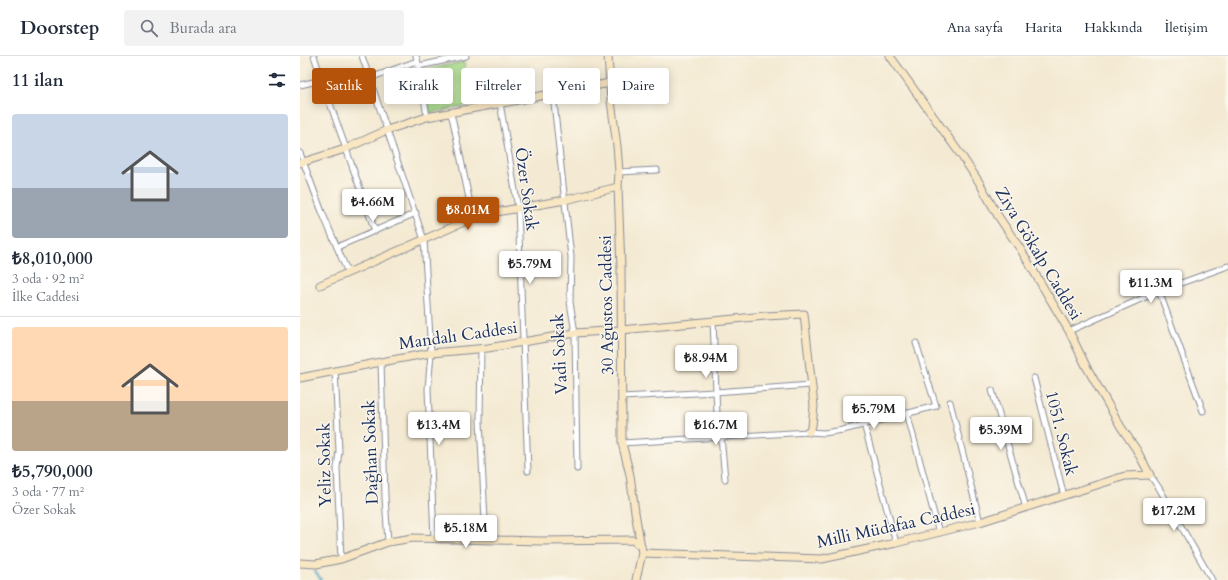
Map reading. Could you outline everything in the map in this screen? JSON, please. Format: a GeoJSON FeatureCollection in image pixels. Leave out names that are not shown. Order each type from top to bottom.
{"type":"FeatureCollection","features":[{"type":"Feature","properties":{"kind":"street"},"geometry":{"type":"LineString","coordinates":[[314,56],[318,68]]}},
{"type":"Feature","properties":{"kind":"street"},"geometry":{"type":"LineString","coordinates":[[362,56],[366,68]]}},
{"type":"Feature","properties":{"kind":"street"},"geometry":{"type":"LineString","coordinates":[[376,76],[417,61],[464,56]]}},
{"type":"Feature","properties":{"kind":"street","name":"30 Ağustos Caddesi"},"geometry":{"type":"LineString","coordinates":[[608,56],[609,68]]}},
{"type":"Feature","properties":{"kind":"street","name":"Ziya Gökalp Caddesi"},"geometry":{"type":"LineString","coordinates":[[890,56],[963,158],[998,216],[1021,250],[1069,331],[1086,366],[1121,427],[1136,449],[1150,474]]}},
{"type":"Feature","properties":{"kind":"street"},"geometry":{"type":"LineString","coordinates":[[417,61],[427,117]]}},
{"type":"Feature","properties":{"kind":"street"},"geometry":{"type":"LineString","coordinates":[[300,85],[312,82]]}},
{"type":"Feature","properties":{"kind":"street"},"geometry":{"type":"LineString","coordinates":[[376,99],[424,240],[431,353],[428,390],[434,539]]}},
{"type":"Feature","properties":{"kind":"street"},"geometry":{"type":"LineString","coordinates":[[330,104],[375,231]]}},
{"type":"Feature","properties":{"kind":"street"},"geometry":{"type":"LineString","coordinates":[[302,162],[345,149],[387,130],[427,117],[494,104]]}},
{"type":"Feature","properties":{"kind":"street","name":"Özer Sokak"},"geometry":{"type":"LineString","coordinates":[[500,104],[518,208],[528,471]]}},
{"type":"Feature","properties":{"kind":"street","name":"Vadi Sokak"},"geometry":{"type":"LineString","coordinates":[[553,104],[572,258],[570,302],[575,333],[577,469]]}},
{"type":"Feature","properties":{"kind":"street","name":"30 Ağustos Caddesi"},"geometry":{"type":"LineString","coordinates":[[611,104],[618,146],[619,172],[622,443],[630,475],[642,550]]}},
{"type":"Feature","properties":{"kind":"street"},"geometry":{"type":"LineString","coordinates":[[450,112],[473,218]]}},
{"type":"Feature","properties":{"kind":"street"},"geometry":{"type":"LineString","coordinates":[[300,153],[302,162],[322,212],[348,272]]}},
{"type":"Feature","properties":{"kind":"street"},"geometry":{"type":"LineString","coordinates":[[619,172],[657,170]]}},
{"type":"Feature","properties":{"kind":"street"},"geometry":{"type":"LineString","coordinates":[[320,285],[473,218],[491,213],[565,200],[618,187]]}},
{"type":"Feature","properties":{"kind":"street"},"geometry":{"type":"LineString","coordinates":[[338,248],[416,213]]}},
{"type":"Feature","properties":{"kind":"street"},"geometry":{"type":"LineString","coordinates":[[1069,331],[1159,291],[1228,266]]}},
{"type":"Feature","properties":{"kind":"street"},"geometry":{"type":"LineString","coordinates":[[1159,291],[1203,411]]}},
{"type":"Feature","properties":{"kind":"street","name":"Mandalı Caddesi"},"geometry":{"type":"LineString","coordinates":[[300,378],[335,370],[431,353],[481,348],[575,333],[765,316],[804,314],[811,385]]}},
{"type":"Feature","properties":{"kind":"street"},"geometry":{"type":"LineString","coordinates":[[713,321],[715,392],[725,480]]}},
{"type":"Feature","properties":{"kind":"street"},"geometry":{"type":"LineString","coordinates":[[622,443],[809,432],[824,433],[843,430],[936,406],[916,343]]}},
{"type":"Feature","properties":{"kind":"street"},"geometry":{"type":"LineString","coordinates":[[481,348],[480,421],[486,540]]}},
{"type":"Feature","properties":{"kind":"street","name":"Dağhan Sokak"},"geometry":{"type":"LineString","coordinates":[[380,362],[388,542]]}},
{"type":"Feature","properties":{"kind":"street","name":"Yeliz Sokak"},"geometry":{"type":"LineString","coordinates":[[335,370],[339,451],[337,468],[341,559]]}},
{"type":"Feature","properties":{"kind":"street","name":"1051. Sokak"},"geometry":{"type":"LineString","coordinates":[[1034,378],[1064,496]]}},
{"type":"Feature","properties":{"kind":"street"},"geometry":{"type":"LineString","coordinates":[[622,397],[811,385],[814,406],[812,426],[809,432]]}},
{"type":"Feature","properties":{"kind":"street"},"geometry":{"type":"LineString","coordinates":[[992,390],[1026,508]]}},
{"type":"Feature","properties":{"kind":"street"},"geometry":{"type":"LineString","coordinates":[[950,402],[980,522]]}},
{"type":"Feature","properties":{"kind":"street"},"geometry":{"type":"LineString","coordinates":[[907,413],[939,532]]}},
{"type":"Feature","properties":{"kind":"street"},"geometry":{"type":"LineString","coordinates":[[864,424],[896,543]]}},
{"type":"Feature","properties":{"kind":"street"},"geometry":{"type":"LineString","coordinates":[[1150,474],[1212,580]]}},
{"type":"Feature","properties":{"kind":"street","name":"Milli Müdafaa Caddesi"},"geometry":{"type":"LineString","coordinates":[[642,550],[822,559],[896,543],[980,522],[1125,476],[1150,474]]}},
{"type":"Feature","properties":{"kind":"street"},"geometry":{"type":"LineString","coordinates":[[300,563],[316,564],[341,559],[388,542],[413,538],[486,540],[633,540],[642,550],[636,580]]}},
{"type":"Feature","properties":{"kind":"green space"},"geometry":{"type":"Polygon","coordinates":[[[464,62],[465,68],[461,68],[461,104],[472,105],[430,113],[428,104],[453,104],[453,68],[432,68],[464,62]]]}},
{"type":"Feature","properties":{"kind":"waterway"},"geometry":{"type":"LineString","coordinates":[[315,571],[321,580]]}}]}
